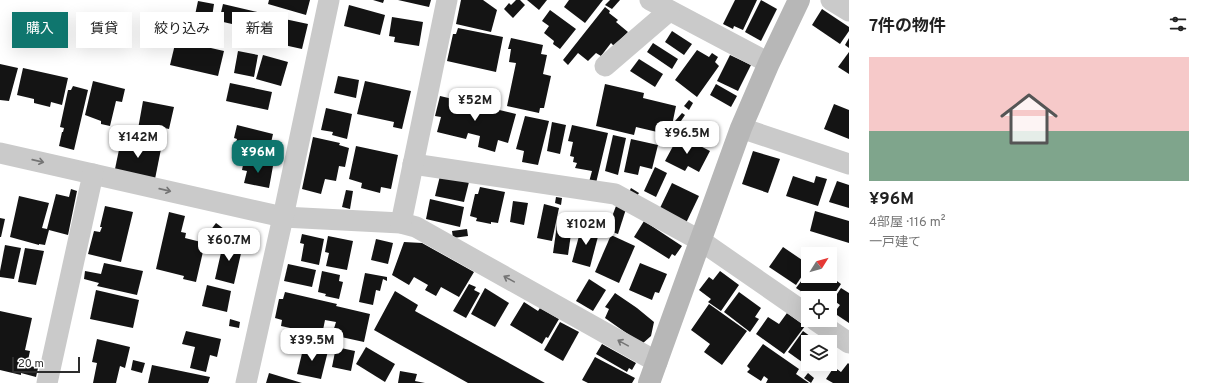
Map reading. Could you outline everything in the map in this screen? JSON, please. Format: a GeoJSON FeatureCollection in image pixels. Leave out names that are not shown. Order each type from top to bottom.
{"type":"FeatureCollection","features":[{"type":"Feature","properties":{"kind":"street"},"geometry":{"type":"LineString","coordinates":[[246,383],[329,0]]}},
{"type":"Feature","properties":{"kind":"street"},"geometry":{"type":"LineString","coordinates":[[400,223],[447,0]]}},
{"type":"Feature","properties":{"kind":"street"},"geometry":{"type":"LineString","coordinates":[[650,0],[769,63]]}},
{"type":"Feature","properties":{"kind":"street"},"geometry":{"type":"LineString","coordinates":[[649,383],[741,128],[769,63],[799,0]]}},
{"type":"Feature","properties":{"kind":"street"},"geometry":{"type":"LineString","coordinates":[[831,0],[849,11]]}},
{"type":"Feature","properties":{"kind":"street"},"geometry":{"type":"LineString","coordinates":[[605,66],[670,11]]}},
{"type":"Feature","properties":{"kind":"street"},"geometry":{"type":"LineString","coordinates":[[741,128],[849,164]]}},
{"type":"Feature","properties":{"kind":"street"},"geometry":{"type":"LineString","coordinates":[[0,153],[283,217],[400,223],[416,227],[656,362]]}},
{"type":"Feature","properties":{"kind":"street"},"geometry":{"type":"LineString","coordinates":[[413,164],[615,194],[701,241],[801,310]]}},
{"type":"Feature","properties":{"kind":"street"},"geometry":{"type":"LineString","coordinates":[[47,383],[94,174]]}},
{"type":"Feature","properties":{"kind":"street"},"geometry":{"type":"LineString","coordinates":[[825,327],[849,343]]}},
{"type":"Feature","properties":{"kind":"building"},"geometry":{"type":"Polygon","coordinates":[[[269,0],[310,0],[306,15],[268,4],[269,0]]]}},
{"type":"Feature","properties":{"kind":"building"},"geometry":{"type":"Polygon","coordinates":[[[373,0],[384,0],[383,3],[373,0]]]}},
{"type":"Feature","properties":{"kind":"building"},"geometry":{"type":"Polygon","coordinates":[[[398,0],[431,0],[429,7],[398,0]]]}},
{"type":"Feature","properties":{"kind":"building"},"geometry":{"type":"Polygon","coordinates":[[[461,0],[483,0],[497,10],[491,32],[456,24],[461,0]]]}},
{"type":"Feature","properties":{"kind":"building"},"geometry":{"type":"Polygon","coordinates":[[[516,0],[520,0],[525,5],[513,18],[504,9],[509,3],[511,5],[516,0]]]}},
{"type":"Feature","properties":{"kind":"building"},"geometry":{"type":"Polygon","coordinates":[[[527,0],[547,0],[539,10],[527,0]]]}},
{"type":"Feature","properties":{"kind":"building"},"geometry":{"type":"Polygon","coordinates":[[[569,0],[603,0],[585,23],[564,7],[569,0]]]}},
{"type":"Feature","properties":{"kind":"building"},"geometry":{"type":"Polygon","coordinates":[[[610,0],[620,0],[612,9],[605,5],[610,0]]]}},
{"type":"Feature","properties":{"kind":"building"},"geometry":{"type":"Polygon","coordinates":[[[735,0],[757,0],[743,30],[734,26],[733,29],[723,24],[735,0]]]}},
{"type":"Feature","properties":{"kind":"building"},"geometry":{"type":"Polygon","coordinates":[[[761,0],[777,9],[761,41],[745,32],[761,0]]]}},
{"type":"Feature","properties":{"kind":"building"},"geometry":{"type":"Polygon","coordinates":[[[198,1],[214,4],[213,12],[196,12],[198,1]]]}},
{"type":"Feature","properties":{"kind":"building"},"geometry":{"type":"Polygon","coordinates":[[[223,4],[257,12],[232,12],[232,24],[224,22],[224,12],[221,12],[223,4]]]}},
{"type":"Feature","properties":{"kind":"building"},"geometry":{"type":"Polygon","coordinates":[[[349,5],[385,15],[380,35],[344,26],[349,5]]]}},
{"type":"Feature","properties":{"kind":"building"},"geometry":{"type":"Polygon","coordinates":[[[605,7],[610,11],[609,13],[618,20],[616,22],[628,32],[614,46],[611,43],[601,56],[596,53],[588,61],[578,53],[568,65],[563,60],[605,7]]]}},
{"type":"Feature","properties":{"kind":"building"},"geometry":{"type":"Polygon","coordinates":[[[822,9],[849,27],[849,31],[840,44],[812,25],[822,9]]]}},
{"type":"Feature","properties":{"kind":"building"},"geometry":{"type":"Polygon","coordinates":[[[550,10],[576,29],[560,49],[553,44],[554,41],[544,33],[549,26],[542,21],[550,10]]]}},
{"type":"Feature","properties":{"kind":"building"},"geometry":{"type":"Polygon","coordinates":[[[392,17],[423,22],[419,46],[394,42],[395,37],[389,36],[392,17]]]}},
{"type":"Feature","properties":{"kind":"building"},"geometry":{"type":"Polygon","coordinates":[[[288,20],[308,24],[302,49],[288,46],[288,20]]]}},
{"type":"Feature","properties":{"kind":"building"},"geometry":{"type":"Polygon","coordinates":[[[458,28],[503,37],[496,72],[447,61],[453,34],[456,34],[458,28]]]}},
{"type":"Feature","properties":{"kind":"building"},"geometry":{"type":"Polygon","coordinates":[[[672,31],[692,44],[684,55],[665,42],[672,31]]]}},
{"type":"Feature","properties":{"kind":"building"},"geometry":{"type":"Polygon","coordinates":[[[511,38],[543,45],[541,54],[547,55],[543,74],[551,76],[544,108],[540,108],[539,113],[507,106],[516,63],[509,62],[511,49],[508,49],[511,38]]]}},
{"type":"Feature","properties":{"kind":"building"},"geometry":{"type":"Polygon","coordinates":[[[849,38],[849,48],[845,45],[849,38]]]}},
{"type":"Feature","properties":{"kind":"building"},"geometry":{"type":"Polygon","coordinates":[[[653,43],[678,59],[672,69],[647,52],[653,43]]]}},
{"type":"Feature","properties":{"kind":"building"},"geometry":{"type":"Polygon","coordinates":[[[174,48],[211,48],[224,51],[218,76],[170,65],[174,48]]]}},
{"type":"Feature","properties":{"kind":"building"},"geometry":{"type":"Polygon","coordinates":[[[697,50],[709,57],[712,53],[718,57],[715,62],[719,66],[697,97],[675,80],[697,50]]]}},
{"type":"Feature","properties":{"kind":"building"},"geometry":{"type":"Polygon","coordinates":[[[238,51],[258,55],[254,77],[234,73],[238,51]]]}},
{"type":"Feature","properties":{"kind":"building"},"geometry":{"type":"Polygon","coordinates":[[[849,52],[849,74],[838,67],[849,52]]]}},
{"type":"Feature","properties":{"kind":"building"},"geometry":{"type":"Polygon","coordinates":[[[263,55],[288,62],[281,86],[256,79],[263,55]]]}},
{"type":"Feature","properties":{"kind":"building"},"geometry":{"type":"Polygon","coordinates":[[[730,55],[751,65],[738,91],[717,81],[730,55]]]}},
{"type":"Feature","properties":{"kind":"building"},"geometry":{"type":"Polygon","coordinates":[[[639,59],[663,74],[655,87],[630,71],[639,59]]]}},
{"type":"Feature","properties":{"kind":"building"},"geometry":{"type":"Polygon","coordinates":[[[0,64],[18,68],[9,101],[0,100],[0,64]]]}},
{"type":"Feature","properties":{"kind":"building"},"geometry":{"type":"Polygon","coordinates":[[[23,68],[68,78],[62,105],[51,102],[50,107],[34,103],[34,99],[17,95],[23,68]]]}},
{"type":"Feature","properties":{"kind":"building"},"geometry":{"type":"Polygon","coordinates":[[[338,76],[359,80],[356,98],[334,93],[338,76]]]}},
{"type":"Feature","properties":{"kind":"building"},"geometry":{"type":"Polygon","coordinates":[[[93,81],[125,89],[122,102],[116,101],[110,126],[101,124],[101,121],[85,115],[93,81]]]}},
{"type":"Feature","properties":{"kind":"building"},"geometry":{"type":"Polygon","coordinates":[[[365,81],[411,91],[402,129],[393,127],[394,122],[357,114],[365,81]]]}},
{"type":"Feature","properties":{"kind":"building"},"geometry":{"type":"Polygon","coordinates":[[[230,83],[272,92],[268,110],[226,101],[230,83]]]}},
{"type":"Feature","properties":{"kind":"building"},"geometry":{"type":"Polygon","coordinates":[[[605,84],[644,93],[643,98],[676,106],[670,135],[636,127],[634,135],[596,126],[605,84]]]}},
{"type":"Feature","properties":{"kind":"building"},"geometry":{"type":"Polygon","coordinates":[[[716,84],[737,96],[731,107],[710,95],[716,84]]]}},
{"type":"Feature","properties":{"kind":"building"},"geometry":{"type":"Polygon","coordinates":[[[73,86],[88,90],[74,150],[59,146],[64,128],[60,127],[68,90],[71,90],[73,86]]]}},
{"type":"Feature","properties":{"kind":"building"},"geometry":{"type":"Polygon","coordinates":[[[440,96],[516,114],[508,143],[498,140],[495,152],[478,147],[480,136],[468,133],[466,139],[437,132],[441,117],[435,116],[440,96]]]}},
{"type":"Feature","properties":{"kind":"building"},"geometry":{"type":"Polygon","coordinates":[[[689,100],[693,103],[689,110],[684,106],[689,100]]]}},
{"type":"Feature","properties":{"kind":"building"},"geometry":{"type":"Polygon","coordinates":[[[143,101],[174,107],[169,129],[160,127],[159,133],[138,129],[143,101]]]}},
{"type":"Feature","properties":{"kind":"building"},"geometry":{"type":"Polygon","coordinates":[[[834,104],[849,110],[849,139],[824,129],[834,104]]]}},
{"type":"Feature","properties":{"kind":"building"},"geometry":{"type":"Polygon","coordinates":[[[326,108],[352,114],[347,139],[332,135],[333,132],[321,130],[326,108]]]}},
{"type":"Feature","properties":{"kind":"building"},"geometry":{"type":"Polygon","coordinates":[[[682,113],[685,115],[679,124],[675,121],[682,113]]]}},
{"type":"Feature","properties":{"kind":"building"},"geometry":{"type":"Polygon","coordinates":[[[525,116],[549,121],[538,165],[522,162],[524,151],[516,149],[525,116]]]}},
{"type":"Feature","properties":{"kind":"building"},"geometry":{"type":"Polygon","coordinates":[[[552,122],[566,125],[560,154],[547,151],[552,122]]]}},
{"type":"Feature","properties":{"kind":"building"},"geometry":{"type":"Polygon","coordinates":[[[237,125],[273,134],[268,156],[256,153],[255,156],[234,151],[237,139],[234,138],[237,125]]]}},
{"type":"Feature","properties":{"kind":"building"},"geometry":{"type":"Polygon","coordinates":[[[572,125],[608,133],[596,183],[589,182],[592,171],[575,168],[577,163],[573,162],[574,157],[570,156],[573,142],[568,141],[572,125]]]}},
{"type":"Feature","properties":{"kind":"building"},"geometry":{"type":"Polygon","coordinates":[[[613,135],[626,138],[618,175],[605,171],[613,135]]]}},
{"type":"Feature","properties":{"kind":"building"},"geometry":{"type":"Polygon","coordinates":[[[679,135],[710,151],[699,172],[688,166],[685,171],[665,161],[679,135]]]}},
{"type":"Feature","properties":{"kind":"building"},"geometry":{"type":"Polygon","coordinates":[[[313,137],[340,143],[339,145],[349,148],[345,167],[339,166],[336,181],[325,179],[321,194],[302,189],[313,137]]]}},
{"type":"Feature","properties":{"kind":"building"},"geometry":{"type":"Polygon","coordinates":[[[631,139],[658,145],[652,169],[640,166],[638,175],[624,172],[631,139]]]}},
{"type":"Feature","properties":{"kind":"building"},"geometry":{"type":"Polygon","coordinates":[[[121,140],[161,149],[155,179],[115,169],[121,140]]]}},
{"type":"Feature","properties":{"kind":"building"},"geometry":{"type":"Polygon","coordinates":[[[356,146],[398,155],[391,189],[381,187],[380,193],[361,188],[362,183],[349,179],[356,146]]]}},
{"type":"Feature","properties":{"kind":"building"},"geometry":{"type":"Polygon","coordinates":[[[753,151],[780,159],[768,193],[742,184],[753,151]]]}},
{"type":"Feature","properties":{"kind":"building"},"geometry":{"type":"Polygon","coordinates":[[[244,160],[273,166],[269,188],[244,183],[247,171],[242,170],[244,160]]]}},
{"type":"Feature","properties":{"kind":"building"},"geometry":{"type":"Polygon","coordinates":[[[655,167],[667,173],[656,197],[644,191],[655,167]]]}},
{"type":"Feature","properties":{"kind":"building"},"geometry":{"type":"Polygon","coordinates":[[[440,176],[469,182],[464,202],[435,196],[440,176]]]}},
{"type":"Feature","properties":{"kind":"building"},"geometry":{"type":"Polygon","coordinates":[[[793,176],[814,183],[816,176],[827,179],[818,206],[786,196],[793,176]]]}},
{"type":"Feature","properties":{"kind":"building"},"geometry":{"type":"Polygon","coordinates":[[[837,181],[849,185],[849,208],[829,202],[837,181]]]}},
{"type":"Feature","properties":{"kind":"building"},"geometry":{"type":"Polygon","coordinates":[[[672,183],[699,196],[686,223],[659,210],[672,183]]]}},
{"type":"Feature","properties":{"kind":"building"},"geometry":{"type":"Polygon","coordinates":[[[480,187],[505,192],[498,223],[491,222],[491,224],[476,221],[477,218],[470,216],[475,194],[478,194],[480,187]]]}},
{"type":"Feature","properties":{"kind":"building"},"geometry":{"type":"Polygon","coordinates":[[[631,188],[639,193],[637,196],[629,192],[631,188]]]}},
{"type":"Feature","properties":{"kind":"building"},"geometry":{"type":"Polygon","coordinates":[[[71,189],[77,191],[68,235],[49,230],[45,245],[39,245],[10,237],[19,196],[49,203],[42,228],[47,229],[56,194],[69,197],[71,189]]]}},
{"type":"Feature","properties":{"kind":"building"},"geometry":{"type":"Polygon","coordinates":[[[346,190],[353,191],[350,209],[342,207],[346,190]]]}},
{"type":"Feature","properties":{"kind":"building"},"geometry":{"type":"Polygon","coordinates":[[[556,197],[562,198],[561,205],[555,203],[556,197]]]}},
{"type":"Feature","properties":{"kind":"building"},"geometry":{"type":"Polygon","coordinates":[[[430,199],[464,207],[460,227],[426,219],[430,199]]]}},
{"type":"Feature","properties":{"kind":"building"},"geometry":{"type":"Polygon","coordinates":[[[513,201],[528,203],[524,225],[510,222],[513,201]]]}},
{"type":"Feature","properties":{"kind":"building"},"geometry":{"type":"Polygon","coordinates":[[[544,204],[559,208],[552,241],[537,238],[544,204]]]}},
{"type":"Feature","properties":{"kind":"building"},"geometry":{"type":"Polygon","coordinates":[[[105,206],[133,212],[121,262],[88,254],[94,231],[100,232],[102,227],[100,227],[105,206]]]}},
{"type":"Feature","properties":{"kind":"building"},"geometry":{"type":"Polygon","coordinates":[[[616,206],[626,209],[618,234],[607,230],[616,206]]]}},
{"type":"Feature","properties":{"kind":"building"},"geometry":{"type":"Polygon","coordinates":[[[815,211],[849,221],[849,243],[810,231],[815,211]]]}},
{"type":"Feature","properties":{"kind":"building"},"geometry":{"type":"Polygon","coordinates":[[[169,212],[185,216],[181,232],[186,233],[185,238],[205,243],[196,282],[183,279],[184,276],[156,269],[169,212]]]}},
{"type":"Feature","properties":{"kind":"building"},"geometry":{"type":"Polygon","coordinates":[[[0,218],[5,219],[1,237],[0,237],[0,218]]]}},
{"type":"Feature","properties":{"kind":"building"},"geometry":{"type":"Polygon","coordinates":[[[558,218],[573,220],[568,255],[553,253],[558,218]]]}},
{"type":"Feature","properties":{"kind":"building"},"geometry":{"type":"Polygon","coordinates":[[[644,221],[682,246],[675,256],[672,254],[669,259],[634,237],[644,221]]]}},
{"type":"Feature","properties":{"kind":"building"},"geometry":{"type":"Polygon","coordinates":[[[216,223],[224,229],[218,237],[210,231],[216,223]]]}},
{"type":"Feature","properties":{"kind":"building"},"geometry":{"type":"Polygon","coordinates":[[[582,225],[600,229],[590,267],[572,262],[582,225]]]}},
{"type":"Feature","properties":{"kind":"building"},"geometry":{"type":"Polygon","coordinates":[[[467,229],[468,236],[453,238],[452,231],[467,229]]]}},
{"type":"Feature","properties":{"kind":"building"},"geometry":{"type":"Polygon","coordinates":[[[302,234],[324,239],[319,265],[301,261],[304,244],[300,243],[302,234]]]}},
{"type":"Feature","properties":{"kind":"building"},"geometry":{"type":"Polygon","coordinates":[[[611,235],[635,246],[619,283],[595,272],[611,235]]]}},
{"type":"Feature","properties":{"kind":"building"},"geometry":{"type":"Polygon","coordinates":[[[328,236],[353,241],[347,270],[326,266],[329,253],[325,252],[328,236]]]}},
{"type":"Feature","properties":{"kind":"building"},"geometry":{"type":"Polygon","coordinates":[[[233,238],[240,239],[238,248],[242,249],[234,284],[215,279],[223,244],[231,246],[233,238]]]}},
{"type":"Feature","properties":{"kind":"building"},"geometry":{"type":"Polygon","coordinates":[[[376,239],[393,243],[388,264],[371,260],[376,239]]]}},
{"type":"Feature","properties":{"kind":"building"},"geometry":{"type":"Polygon","coordinates":[[[404,242],[422,243],[474,272],[459,297],[441,287],[436,296],[425,290],[428,285],[414,277],[409,285],[392,275],[404,242]]]}},
{"type":"Feature","properties":{"kind":"building"},"geometry":{"type":"Polygon","coordinates":[[[5,245],[21,248],[14,279],[0,277],[5,245]]]}},
{"type":"Feature","properties":{"kind":"building"},"geometry":{"type":"Polygon","coordinates":[[[783,247],[801,259],[801,278],[796,285],[769,267],[783,247]]]}},
{"type":"Feature","properties":{"kind":"building"},"geometry":{"type":"Polygon","coordinates":[[[25,248],[44,251],[36,285],[18,282],[25,248]]]}},
{"type":"Feature","properties":{"kind":"building"},"geometry":{"type":"Polygon","coordinates":[[[104,263],[143,271],[137,295],[97,286],[99,283],[84,279],[85,271],[101,274],[104,263]]]}},
{"type":"Feature","properties":{"kind":"building"},"geometry":{"type":"Polygon","coordinates":[[[640,263],[667,274],[659,293],[655,292],[652,300],[629,290],[640,263]]]}},
{"type":"Feature","properties":{"kind":"building"},"geometry":{"type":"Polygon","coordinates":[[[288,264],[316,270],[312,287],[284,281],[288,264]]]}},
{"type":"Feature","properties":{"kind":"building"},"geometry":{"type":"Polygon","coordinates":[[[322,271],[340,275],[339,281],[343,282],[339,299],[325,296],[326,294],[318,292],[322,271]]]}},
{"type":"Feature","properties":{"kind":"building"},"geometry":{"type":"Polygon","coordinates":[[[720,271],[739,285],[721,311],[708,302],[711,299],[699,290],[709,277],[713,280],[720,271]]]}},
{"type":"Feature","properties":{"kind":"building"},"geometry":{"type":"Polygon","coordinates":[[[365,273],[387,277],[387,281],[383,279],[380,291],[376,290],[373,305],[359,302],[365,273]]]}},
{"type":"Feature","properties":{"kind":"building"},"geometry":{"type":"Polygon","coordinates":[[[589,279],[606,290],[593,311],[576,301],[589,279]]]}},
{"type":"Feature","properties":{"kind":"building"},"geometry":{"type":"Polygon","coordinates":[[[801,281],[801,283],[837,283],[837,281],[841,284],[836,291],[801,291],[796,288],[801,281]]]}},
{"type":"Feature","properties":{"kind":"building"},"geometry":{"type":"Polygon","coordinates":[[[469,284],[476,287],[474,290],[480,293],[466,318],[453,311],[469,284]]]}},
{"type":"Feature","properties":{"kind":"building"},"geometry":{"type":"Polygon","coordinates":[[[207,285],[231,291],[227,312],[202,306],[207,285]]]}},
{"type":"Feature","properties":{"kind":"building"},"geometry":{"type":"Polygon","coordinates":[[[485,288],[509,303],[495,327],[471,314],[485,288]]]}},
{"type":"Feature","properties":{"kind":"building"},"geometry":{"type":"Polygon","coordinates":[[[841,288],[849,293],[849,323],[837,315],[837,309],[840,305],[837,303],[837,294],[841,288]]]}},
{"type":"Feature","properties":{"kind":"building"},"geometry":{"type":"Polygon","coordinates":[[[96,290],[139,300],[133,328],[90,319],[96,290]]]}},
{"type":"Feature","properties":{"kind":"building"},"geometry":{"type":"Polygon","coordinates":[[[395,291],[418,305],[415,311],[545,383],[468,383],[374,330],[395,291]]]}},
{"type":"Feature","properties":{"kind":"building"},"geometry":{"type":"Polygon","coordinates":[[[285,292],[337,304],[336,306],[370,314],[364,342],[332,335],[336,322],[325,320],[322,335],[281,326],[282,320],[275,318],[279,299],[283,299],[285,292]]]}},
{"type":"Feature","properties":{"kind":"building"},"geometry":{"type":"Polygon","coordinates":[[[739,292],[761,308],[755,317],[759,319],[750,332],[724,312],[739,292]]]}},
{"type":"Feature","properties":{"kind":"building"},"geometry":{"type":"Polygon","coordinates":[[[615,293],[654,322],[651,336],[642,344],[605,318],[609,309],[605,307],[615,293]]]}},
{"type":"Feature","properties":{"kind":"building"},"geometry":{"type":"Polygon","coordinates":[[[524,302],[538,311],[540,308],[559,319],[548,338],[546,337],[542,344],[510,325],[524,302]]]}},
{"type":"Feature","properties":{"kind":"building"},"geometry":{"type":"Polygon","coordinates":[[[709,304],[747,331],[722,365],[704,352],[710,344],[691,330],[709,304]]]}},
{"type":"Feature","properties":{"kind":"building"},"geometry":{"type":"Polygon","coordinates":[[[0,311],[32,318],[25,350],[30,351],[27,365],[38,368],[36,377],[0,370],[0,311]]]}},
{"type":"Feature","properties":{"kind":"building"},"geometry":{"type":"Polygon","coordinates":[[[787,313],[801,323],[801,327],[804,327],[784,354],[756,334],[768,317],[779,324],[787,313]]]}},
{"type":"Feature","properties":{"kind":"building"},"geometry":{"type":"Polygon","coordinates":[[[230,319],[240,322],[239,328],[229,326],[230,319]]]}},
{"type":"Feature","properties":{"kind":"building"},"geometry":{"type":"Polygon","coordinates":[[[560,322],[579,332],[563,361],[544,350],[560,322]]]}},
{"type":"Feature","properties":{"kind":"building"},"geometry":{"type":"Polygon","coordinates":[[[186,331],[221,339],[217,357],[210,355],[206,372],[190,368],[195,347],[182,344],[186,331]]]}},
{"type":"Feature","properties":{"kind":"building"},"geometry":{"type":"Polygon","coordinates":[[[803,331],[808,335],[801,335],[801,361],[788,352],[803,331]]]}},
{"type":"Feature","properties":{"kind":"building"},"geometry":{"type":"Polygon","coordinates":[[[97,339],[130,347],[125,368],[120,366],[116,383],[93,383],[97,363],[92,362],[97,339]]]}},
{"type":"Feature","properties":{"kind":"building"},"geometry":{"type":"Polygon","coordinates":[[[602,344],[636,363],[632,370],[629,368],[627,372],[596,354],[602,344]]]}},
{"type":"Feature","properties":{"kind":"building"},"geometry":{"type":"Polygon","coordinates":[[[763,344],[799,369],[796,374],[809,383],[766,383],[768,379],[764,376],[761,381],[747,372],[750,369],[747,366],[763,344]]]}},
{"type":"Feature","properties":{"kind":"building"},"geometry":{"type":"Polygon","coordinates":[[[304,345],[328,351],[321,379],[297,374],[304,345]]]}},
{"type":"Feature","properties":{"kind":"building"},"geometry":{"type":"Polygon","coordinates":[[[336,347],[355,351],[351,371],[332,367],[336,347]]]}},
{"type":"Feature","properties":{"kind":"building"},"geometry":{"type":"Polygon","coordinates":[[[366,347],[395,364],[385,382],[356,364],[366,347]]]}},
{"type":"Feature","properties":{"kind":"building"},"geometry":{"type":"Polygon","coordinates":[[[595,357],[635,378],[632,383],[588,383],[582,380],[595,357]]]}},
{"type":"Feature","properties":{"kind":"building"},"geometry":{"type":"Polygon","coordinates":[[[133,360],[145,363],[142,373],[131,370],[133,360]]]}},
{"type":"Feature","properties":{"kind":"building"},"geometry":{"type":"Polygon","coordinates":[[[848,363],[849,383],[833,383],[826,379],[831,371],[837,371],[837,369],[841,372],[848,363]]]}},
{"type":"Feature","properties":{"kind":"building"},"geometry":{"type":"Polygon","coordinates":[[[152,365],[210,377],[208,383],[148,383],[152,365]]]}},
{"type":"Feature","properties":{"kind":"building"},"geometry":{"type":"Polygon","coordinates":[[[400,371],[417,374],[415,381],[425,383],[398,383],[400,371]]]}},
{"type":"Feature","properties":{"kind":"building"},"geometry":{"type":"Polygon","coordinates":[[[269,373],[302,383],[266,383],[269,373]]]}},
{"type":"Feature","properties":{"kind":"building"},"geometry":{"type":"Polygon","coordinates":[[[808,373],[814,378],[811,383],[804,378],[808,373]]]}}]}
